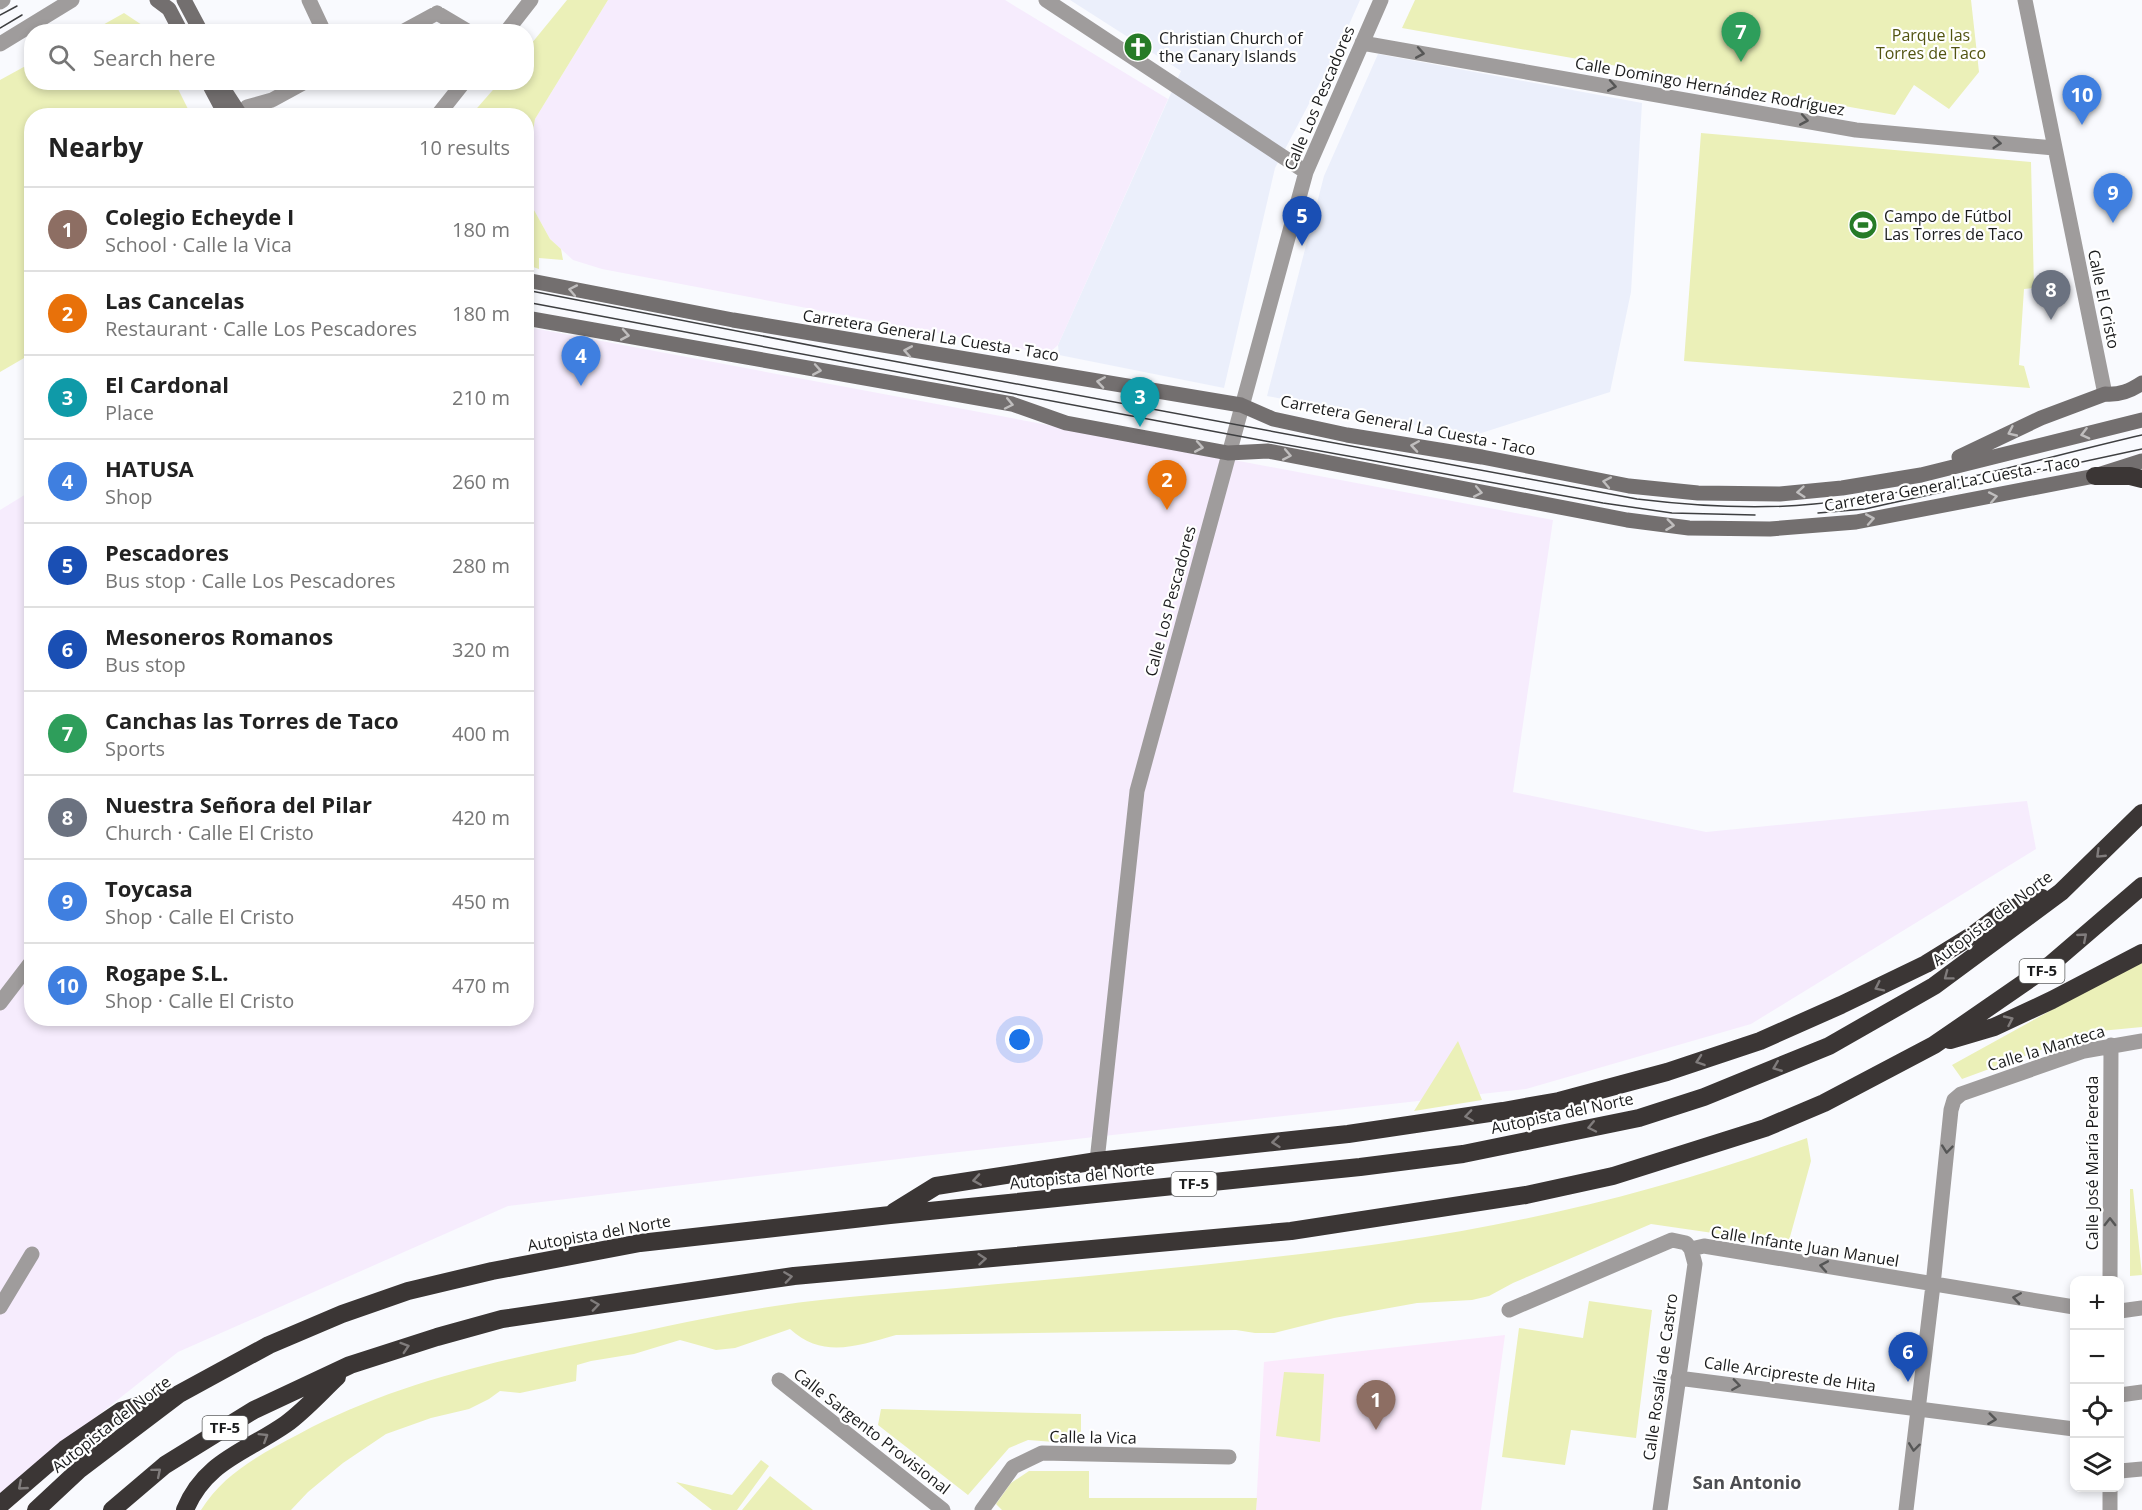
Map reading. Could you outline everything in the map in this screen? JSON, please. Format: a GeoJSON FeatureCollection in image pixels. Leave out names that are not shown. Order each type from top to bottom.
{"type":"FeatureCollection","features":[{"type":"Feature","properties":{"kind":"highway"},"geometry":{"type":"LineString","coordinates":[[2095,476],[2130,476],[2142,479]]}},
{"type":"Feature","properties":{"kind":"highway","name":"Autopista del Norte"},"geometry":{"type":"LineString","coordinates":[[36,1510],[80,1469],[179,1394],[269,1345],[342,1314],[408,1291],[492,1271],[640,1243],[1371,1166],[1463,1154],[1639,1118],[1704,1097],[1829,1046],[1934,986],[2061,892],[2142,813]]}},
{"type":"Feature","properties":{"kind":"highway","name":"TF-5"},"geometry":{"type":"LineString","coordinates":[[112,1510],[165,1465],[244,1416],[350,1365],[502,1319],[782,1277],[1291,1231],[1526,1195],[1613,1176],[1765,1128],[1824,1103],[1934,1045],[2050,965],[2142,886]]}},
{"type":"Feature","properties":{"kind":"highway"},"geometry":{"type":"LineString","coordinates":[[890,1215],[936,1186],[1097,1161],[1348,1134],[1503,1111],[1559,1101],[1667,1072],[1760,1041],[1841,1005],[1926,964],[1973,935],[2005,911],[2061,892]]}},
{"type":"Feature","properties":{"kind":"highway"},"geometry":{"type":"LineString","coordinates":[[1934,1045],[1994,1027],[2142,953]]}},
{"type":"Feature","properties":{"kind":"highway"},"geometry":{"type":"LineString","coordinates":[[185,1510],[192,1494],[214,1468],[287,1424],[350,1365]]}},
{"type":"Feature","properties":{"kind":"highway"},"geometry":{"type":"LineString","coordinates":[[0,1505],[65,1449],[121,1410],[179,1394]]}},
{"type":"Feature","properties":{"kind":"main road"},"geometry":{"type":"LineString","coordinates":[[157,0],[169,9],[177,24]]}},
{"type":"Feature","properties":{"kind":"main road"},"geometry":{"type":"LineString","coordinates":[[184,0],[197,24]]}},
{"type":"Feature","properties":{"kind":"main road"},"geometry":{"type":"LineString","coordinates":[[211,90],[222,108]]}},
{"type":"Feature","properties":{"kind":"main road"},"geometry":{"type":"LineString","coordinates":[[226,90],[243,108]]}},
{"type":"Feature","properties":{"kind":"main road"},"geometry":{"type":"LineString","coordinates":[[236,90],[245,108]]}},
{"type":"Feature","properties":{"kind":"main road","name":"Carretera General La Cuesta - Taco"},"geometry":{"type":"LineString","coordinates":[[534,282],[733,320],[1241,405],[1273,419],[1347,435],[1482,457],[1629,486],[1698,494],[1780,494],[1842,488],[1921,475],[2142,420]]}},
{"type":"Feature","properties":{"kind":"main road","name":"Carretera General La Cuesta - Taco"},"geometry":{"type":"LineString","coordinates":[[534,319],[1011,404],[1066,423],[1228,453],[1268,451],[1628,520],[1689,528],[1770,529],[1856,522],[2095,476],[2142,461]]}},
{"type":"Feature","properties":{"kind":"main road"},"geometry":{"type":"LineString","coordinates":[[1921,475],[2041,418],[2105,394],[2130,391],[2142,383]]}},
{"type":"Feature","properties":{"kind":"street"},"geometry":{"type":"LineString","coordinates":[[33,24],[72,0]]}},
{"type":"Feature","properties":{"kind":"street"},"geometry":{"type":"LineString","coordinates":[[309,0],[320,24]]}},
{"type":"Feature","properties":{"kind":"street"},"geometry":{"type":"LineString","coordinates":[[512,24],[531,0]]}},
{"type":"Feature","properties":{"kind":"street"},"geometry":{"type":"LineString","coordinates":[[1046,0],[1306,172]]}},
{"type":"Feature","properties":{"kind":"street","name":"Calle Los Pescadores"},"geometry":{"type":"LineString","coordinates":[[1097,1161],[1137,791],[1306,172],[1380,0]]}},
{"type":"Feature","properties":{"kind":"street","name":"Calle El Cristo"},"geometry":{"type":"LineString","coordinates":[[2025,0],[2105,394]]}},
{"type":"Feature","properties":{"kind":"street"},"geometry":{"type":"LineString","coordinates":[[412,24],[434,6],[458,24]]}},
{"type":"Feature","properties":{"kind":"street"},"geometry":{"type":"LineString","coordinates":[[0,44],[24,29]]}},
{"type":"Feature","properties":{"kind":"street","name":"Calle Domingo Hernández Rodríguez"},"geometry":{"type":"LineString","coordinates":[[1362,43],[1856,130],[2054,148]]}},
{"type":"Feature","properties":{"kind":"street"},"geometry":{"type":"LineString","coordinates":[[257,108],[290,90]]}},
{"type":"Feature","properties":{"kind":"street"},"geometry":{"type":"LineString","coordinates":[[443,108],[458,90]]}},
{"type":"Feature","properties":{"kind":"street"},"geometry":{"type":"LineString","coordinates":[[0,1003],[24,972]]}},
{"type":"Feature","properties":{"kind":"street","name":"Calle la Manteca"},"geometry":{"type":"LineString","coordinates":[[1933,1285],[1951,1110],[1954,1100],[1961,1094],[2084,1051],[2142,1041]]}},
{"type":"Feature","properties":{"kind":"street","name":"Calle José María Pereda"},"geometry":{"type":"LineString","coordinates":[[2110,1276],[2111,1045]]}},
{"type":"Feature","properties":{"kind":"street","name":"Calle Infante Juan Manuel"},"geometry":{"type":"LineString","coordinates":[[1509,1310],[1672,1240],[1686,1243],[1691,1249],[1704,1246],[1933,1285],[2070,1305]]}},
{"type":"Feature","properties":{"kind":"street","name":"Calle Rosalía de Castro"},"geometry":{"type":"LineString","coordinates":[[1660,1510],[1695,1264],[1691,1249]]}},
{"type":"Feature","properties":{"kind":"street"},"geometry":{"type":"LineString","coordinates":[[0,1307],[32,1254]]}},
{"type":"Feature","properties":{"kind":"street"},"geometry":{"type":"LineString","coordinates":[[1906,1510],[1933,1285]]}},
{"type":"Feature","properties":{"kind":"street"},"geometry":{"type":"LineString","coordinates":[[2124,1310],[2142,1308]]}},
{"type":"Feature","properties":{"kind":"street","name":"Calle Arcipreste de Hita"},"geometry":{"type":"LineString","coordinates":[[1678,1378],[2070,1429]]}},
{"type":"Feature","properties":{"kind":"street","name":"Calle Sargento Provisional"},"geometry":{"type":"LineString","coordinates":[[779,1380],[943,1510]]}},
{"type":"Feature","properties":{"kind":"street"},"geometry":{"type":"LineString","coordinates":[[2124,1394],[2142,1392]]}},
{"type":"Feature","properties":{"kind":"street","name":"Calle la Vica"},"geometry":{"type":"LineString","coordinates":[[982,1510],[1013,1467],[1042,1453],[1229,1457]]}},
{"type":"Feature","properties":{"kind":"street"},"geometry":{"type":"LineString","coordinates":[[2124,1471],[2142,1469]]}},
{"type":"Feature","properties":{"kind":"street"},"geometry":{"type":"LineString","coordinates":[[2110,1492],[2110,1510]]}},
{"type":"Feature","properties":{"kind":"shaded area"},"geometry":{"type":"Polygon","coordinates":[[[608,0],[1005,0],[1168,99],[1058,345],[1048,354],[602,269],[573,260],[550,239],[534,210],[535,119],[608,0]]]}},
{"type":"Feature","properties":{"kind":"shaded area"},"geometry":{"type":"Polygon","coordinates":[[[1070,0],[1360,0],[1339,47],[1275,168],[1224,388],[1059,355],[1058,345],[1181,71],[1070,0]]]}},
{"type":"Feature","properties":{"kind":"shaded area"},"geometry":{"type":"Polygon","coordinates":[[[1378,54],[1642,103],[1631,292],[1610,392],[1472,436],[1267,396],[1324,176],[1378,54]]]}},
{"type":"Feature","properties":{"kind":"shaded area"},"geometry":{"type":"Polygon","coordinates":[[[534,328],[1553,520],[1513,792],[1706,832],[2027,801],[2036,849],[1751,1024],[1526,1089],[932,1155],[508,1206],[178,1352],[0,1493],[0,510],[24,495],[24,1026],[534,1026],[534,328]]]}},
{"type":"Feature","properties":{"kind":"shaded area"},"geometry":{"type":"Polygon","coordinates":[[[1505,1335],[1481,1510],[1256,1510],[1264,1362],[1505,1335]]]}},
{"type":"Feature","properties":{"kind":"green space"},"geometry":{"type":"Polygon","coordinates":[[[567,0],[608,0],[535,119],[534,125],[534,108],[477,108],[493,90],[534,90],[534,40],[567,0]]]}},
{"type":"Feature","properties":{"kind":"green space","name":"Parque las Torres de Taco"},"geometry":{"type":"Polygon","coordinates":[[[1415,0],[1971,0],[1979,72],[1949,109],[1914,85],[1895,115],[1402,28],[1415,0]]]}},
{"type":"Feature","properties":{"kind":"green space"},"geometry":{"type":"Polygon","coordinates":[[[124,13],[140,24],[104,24],[124,13]]]}},
{"type":"Feature","properties":{"kind":"green space"},"geometry":{"type":"Polygon","coordinates":[[[24,67],[24,90],[178,90],[188,108],[24,108],[24,358],[0,372],[0,80],[24,67]]]}},
{"type":"Feature","properties":{"kind":"green space","name":"Campo de Fútbol Las Torres de Taco"},"geometry":{"type":"Polygon","coordinates":[[[1701,133],[2031,162],[2034,288],[2024,289],[2019,365],[2024,366],[2030,388],[1684,361],[1701,133]]]}},
{"type":"Feature","properties":{"kind":"green space"},"geometry":{"type":"Polygon","coordinates":[[[534,210],[550,239],[561,249],[563,260],[539,258],[539,269],[534,267],[534,210]]]}},
{"type":"Feature","properties":{"kind":"green space"},"geometry":{"type":"Polygon","coordinates":[[[2142,960],[2142,1027],[2090,1032],[1962,1079],[1952,1065],[2142,960]]]}},
{"type":"Feature","properties":{"kind":"green space"},"geometry":{"type":"Polygon","coordinates":[[[1458,1041],[1482,1100],[1414,1111],[1458,1041]]]}},
{"type":"Feature","properties":{"kind":"green space"},"geometry":{"type":"Polygon","coordinates":[[[1807,1138],[1811,1161],[1788,1244],[1651,1224],[1513,1283],[1489,1296],[1472,1300],[1417,1303],[1334,1318],[1274,1333],[1236,1330],[896,1335],[854,1346],[828,1347],[802,1338],[790,1329],[735,1348],[716,1350],[680,1340],[634,1354],[577,1365],[576,1381],[520,1393],[500,1391],[469,1409],[431,1418],[386,1434],[343,1463],[308,1492],[291,1510],[201,1510],[210,1497],[232,1475],[285,1441],[373,1400],[451,1374],[490,1364],[754,1309],[847,1297],[1234,1262],[1447,1234],[1603,1201],[1705,1172],[1807,1138]]]}},
{"type":"Feature","properties":{"kind":"green space"},"geometry":{"type":"Polygon","coordinates":[[[2130,1189],[2133,1189],[2142,1275],[2130,1276],[2130,1189]]]}},
{"type":"Feature","properties":{"kind":"green space"},"geometry":{"type":"Polygon","coordinates":[[[1589,1301],[1652,1310],[1636,1438],[1571,1430],[1565,1465],[1502,1457],[1519,1328],[1583,1338],[1589,1301]]]}},
{"type":"Feature","properties":{"kind":"green space"},"geometry":{"type":"Polygon","coordinates":[[[1284,1372],[1324,1374],[1320,1442],[1276,1436],[1284,1372]]]}},
{"type":"Feature","properties":{"kind":"green space"},"geometry":{"type":"Polygon","coordinates":[[[881,1409],[1081,1414],[1081,1444],[1028,1440],[1009,1448],[968,1495],[878,1425],[881,1409]]]}},
{"type":"Feature","properties":{"kind":"green space"},"geometry":{"type":"Polygon","coordinates":[[[761,1460],[769,1466],[737,1510],[712,1510],[676,1482],[732,1495],[761,1460]]]}},
{"type":"Feature","properties":{"kind":"green space"},"geometry":{"type":"Polygon","coordinates":[[[1029,1471],[1089,1471],[1089,1498],[1257,1498],[1256,1510],[1002,1510],[996,1504],[1011,1483],[1029,1471]]]}},
{"type":"Feature","properties":{"kind":"green space"},"geometry":{"type":"Polygon","coordinates":[[[770,1476],[813,1510],[742,1510],[770,1476]]]}},
{"type":"Feature","properties":{"kind":"tram line"},"geometry":{"type":"LineString","coordinates":[[0,15],[17,6]]}},
{"type":"Feature","properties":{"kind":"tram line"},"geometry":{"type":"LineString","coordinates":[[0,28],[22,15]]}},
{"type":"Feature","properties":{"kind":"tram line"},"geometry":{"type":"LineString","coordinates":[[534,292],[850,353],[1637,499],[1681,504],[1770,507],[1814,504],[1897,493],[2142,435]]}},
{"type":"Feature","properties":{"kind":"tram line"},"geometry":{"type":"LineString","coordinates":[[534,304],[1603,503],[1672,513],[1755,515]]}},
{"type":"Feature","properties":{"kind":"tram line"},"geometry":{"type":"LineString","coordinates":[[1818,513],[1865,509],[2142,449]]}},
{"type":"Feature","properties":{"kind":"place","name":"Christian Church of the Canary Islands"},"geometry":{"type":"Point","coordinates":[1138,47]}},
{"type":"Feature","properties":{"kind":"place","name":"Canchas las Torres de Taco"},"geometry":{"type":"Point","coordinates":[1741,62]}},
{"type":"Feature","properties":{"kind":"place","name":"Rogape S.L."},"geometry":{"type":"Point","coordinates":[2082,125]}},
{"type":"Feature","properties":{"kind":"place","name":"Toycasa"},"geometry":{"type":"Point","coordinates":[2113,223]}},
{"type":"Feature","properties":{"kind":"place","name":"Campo de Fútbol Las Torres de Taco"},"geometry":{"type":"Point","coordinates":[1863,225]}},
{"type":"Feature","properties":{"kind":"place","name":"Pescadores"},"geometry":{"type":"Point","coordinates":[1302,246]}},
{"type":"Feature","properties":{"kind":"place","name":"Nuestra Señora del Pilar"},"geometry":{"type":"Point","coordinates":[2051,320]}},
{"type":"Feature","properties":{"kind":"place","name":"HATUSA"},"geometry":{"type":"Point","coordinates":[581,386]}},
{"type":"Feature","properties":{"kind":"place","name":"El Cardonal"},"geometry":{"type":"Point","coordinates":[1140,427]}},
{"type":"Feature","properties":{"kind":"place","name":"Las Cancelas"},"geometry":{"type":"Point","coordinates":[1167,510]}},
{"type":"Feature","properties":{"kind":"place","name":"Mesoneros Romanos"},"geometry":{"type":"Point","coordinates":[1908,1382]}},
{"type":"Feature","properties":{"kind":"place","name":"Colegio Echeyde I"},"geometry":{"type":"Point","coordinates":[1376,1430]}},
{"type":"Feature","properties":{"kind":"district","name":"San Antonio"},"geometry":{"type":"Point","coordinates":[1747,1483]}}]}
